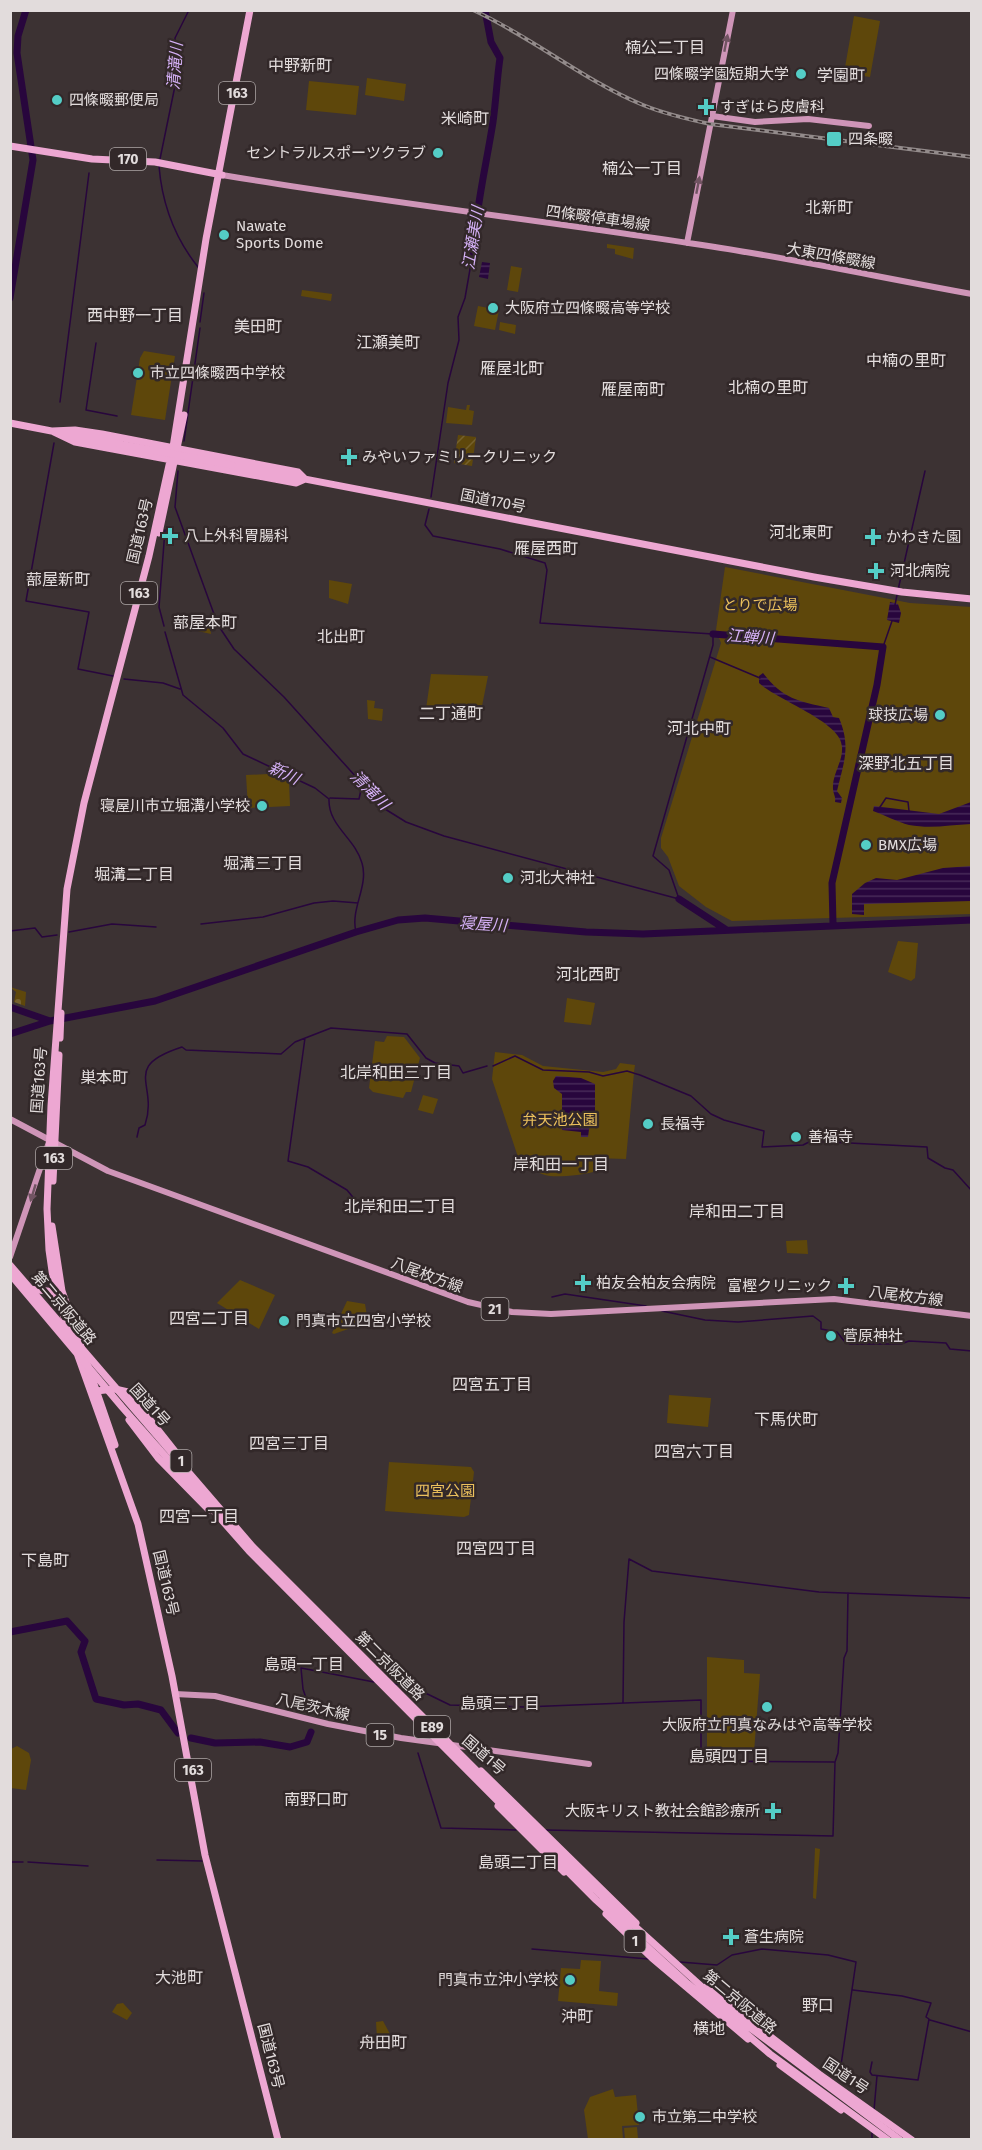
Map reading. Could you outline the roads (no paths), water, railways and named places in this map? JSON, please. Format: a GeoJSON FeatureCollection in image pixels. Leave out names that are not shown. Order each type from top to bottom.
{"type":"FeatureCollection","features":[{"type":"Feature","properties":{"kind":"highway","name":"国道163号"},"geometry":{"type":"LineString","coordinates":[[58,1292],[52,1225],[52,1143],[59,1009],[76,855],[176,448],[220,175],[252,10]]}},
{"type":"Feature","properties":{"kind":"highway","name":"170"},"geometry":{"type":"LineString","coordinates":[[10,146],[92,159],[155,162],[220,175]]}},
{"type":"Feature","properties":{"kind":"highway","name":"国道170号"},"geometry":{"type":"LineString","coordinates":[[10,423],[902,592],[972,599]]}},
{"type":"Feature","properties":{"kind":"highway"},"geometry":{"type":"LineString","coordinates":[[81,430],[176,448],[298,472],[305,479],[296,483],[173,462],[75,442],[52,431],[81,430]]}},
{"type":"Feature","properties":{"kind":"highway","name":"国道163号"},"geometry":{"type":"LineString","coordinates":[[52,1143],[46,1158],[49,1250],[58,1292],[141,1523],[166,1625],[208,1855],[280,2139]]}},
{"type":"Feature","properties":{"kind":"highway","name":"国道1号"},"geometry":{"type":"LineString","coordinates":[[10,1264],[254,1546],[451,1745],[508,1795],[610,1898],[695,1977],[819,2074],[912,2139]]}},
{"type":"Feature","properties":{"kind":"highway","name":"第二京阪道路"},"geometry":{"type":"LineString","coordinates":[[10,1264],[253,1547],[606,1900],[733,2015],[900,2139]]}},
{"type":"Feature","properties":{"kind":"highway"},"geometry":{"type":"LineString","coordinates":[[10,1274],[30,1296],[48,1297],[58,1292]]}},
{"type":"Feature","properties":{"kind":"highway","name":"国道1号"},"geometry":{"type":"LineString","coordinates":[[10,1274],[122,1408],[249,1551],[520,1829],[652,1958],[815,2093],[886,2139]]}},
{"type":"Feature","properties":{"kind":"highway","name":"第二京阪道路"},"geometry":{"type":"LineString","coordinates":[[10,1274],[130,1416],[249,1551],[596,1900],[688,1984],[770,2054],[886,2139]]}},
{"type":"Feature","properties":{"kind":"highway"},"geometry":{"type":"LineString","coordinates":[[94,1392],[115,1389],[128,1392],[189,1470]]}},
{"type":"Feature","properties":{"kind":"highway"},"geometry":{"type":"LineString","coordinates":[[94,1392],[109,1395],[158,1458],[249,1551]]}},
{"type":"Feature","properties":{"kind":"main road"},"geometry":{"type":"LineString","coordinates":[[687,243],[733,10]]}},
{"type":"Feature","properties":{"kind":"main road"},"geometry":{"type":"LineString","coordinates":[[712,116],[755,122],[810,119],[869,126]]}},
{"type":"Feature","properties":{"kind":"main road","name":"四條畷停車場線"},"geometry":{"type":"LineString","coordinates":[[220,175],[349,196],[687,243]]}},
{"type":"Feature","properties":{"kind":"main road","name":"大東四條畷線"},"geometry":{"type":"LineString","coordinates":[[687,243],[972,294]]}},
{"type":"Feature","properties":{"kind":"main road","name":"八尾枚方線"},"geometry":{"type":"LineString","coordinates":[[10,1119],[108,1171],[146,1186],[493,1309],[551,1314],[834,1299],[972,1316]]}},
{"type":"Feature","properties":{"kind":"main road"},"geometry":{"type":"LineString","coordinates":[[10,1257],[46,1158]]}},
{"type":"Feature","properties":{"kind":"main road","name":"八尾茨木線"},"geometry":{"type":"LineString","coordinates":[[177,1695],[215,1696],[338,1726],[451,1745],[589,1764]]}},
{"type":"Feature","properties":{"kind":"waterway"},"geometry":{"type":"LineString","coordinates":[[10,298],[33,160],[17,53],[18,36],[26,10]]}},
{"type":"Feature","properties":{"kind":"waterway","name":"清滝川"},"geometry":{"type":"LineString","coordinates":[[160,159],[176,81],[175,38],[189,10]]}},
{"type":"Feature","properties":{"kind":"waterway","name":"江瀬美川"},"geometry":{"type":"LineString","coordinates":[[473,252],[493,122],[500,58],[491,42],[485,10]]}},
{"type":"Feature","properties":{"kind":"waterway","name":"清滝川"},"geometry":{"type":"LineString","coordinates":[[159,166],[166,206],[176,232],[198,267]]}},
{"type":"Feature","properties":{"kind":"waterway"},"geometry":{"type":"LineString","coordinates":[[60,402],[89,173]]}},
{"type":"Feature","properties":{"kind":"waterway","name":"江瀬美川"},"geometry":{"type":"LineString","coordinates":[[431,497],[448,383],[459,340],[458,317],[465,298],[473,252]]}},
{"type":"Feature","properties":{"kind":"waterway","name":"清滝川"},"geometry":{"type":"LineString","coordinates":[[200,322],[204,293]]}},
{"type":"Feature","properties":{"kind":"waterway","name":"清滝川"},"geometry":{"type":"LineString","coordinates":[[184,441],[200,328]]}},
{"type":"Feature","properties":{"kind":"waterway"},"geometry":{"type":"LineString","coordinates":[[96,343],[86,410],[117,416]]}},
{"type":"Feature","properties":{"kind":"waterway"},"geometry":{"type":"LineString","coordinates":[[54,443],[26,601],[89,612],[78,669],[113,676]]}},
{"type":"Feature","properties":{"kind":"waterway","name":"清滝川"},"geometry":{"type":"LineString","coordinates":[[178,471],[175,507],[218,625],[234,649],[284,697],[385,809],[406,822],[444,836],[679,899],[669,870],[653,856],[713,645],[713,634],[540,623],[547,570],[545,563],[500,549],[433,536],[425,525],[429,509]]}},
{"type":"Feature","properties":{"kind":"waterway"},"geometry":{"type":"LineString","coordinates":[[898,590],[925,471]]}},
{"type":"Feature","properties":{"kind":"waterway","name":"新川"},"geometry":{"type":"LineString","coordinates":[[164,626],[159,607],[165,530]]}},
{"type":"Feature","properties":{"kind":"waterway"},"geometry":{"type":"LineString","coordinates":[[895,605],[897,595]]}},
{"type":"Feature","properties":{"kind":"waterway"},"geometry":{"type":"LineString","coordinates":[[883,647],[892,621]]}},
{"type":"Feature","properties":{"kind":"waterway","name":"新川"},"geometry":{"type":"LineString","coordinates":[[165,632],[183,695],[223,728],[243,754],[315,788],[329,799],[333,817],[359,854],[364,872],[355,915],[356,932]]}},
{"type":"Feature","properties":{"kind":"waterway","name":"江蝉川"},"geometry":{"type":"LineString","coordinates":[[713,634],[883,647],[877,685],[832,883],[833,924]]}},
{"type":"Feature","properties":{"kind":"waterway"},"geometry":{"type":"LineString","coordinates":[[710,657],[760,678]]}},
{"type":"Feature","properties":{"kind":"waterway"},"geometry":{"type":"LineString","coordinates":[[124,679],[163,683],[180,689]]}},
{"type":"Feature","properties":{"kind":"waterway"},"geometry":{"type":"LineString","coordinates":[[330,798],[359,799],[362,785]]}},
{"type":"Feature","properties":{"kind":"waterway"},"geometry":{"type":"LineString","coordinates":[[880,807],[886,798],[908,802],[909,811]]}},
{"type":"Feature","properties":{"kind":"waterway","name":"清滝川"},"geometry":{"type":"LineString","coordinates":[[679,899],[725,929]]}},
{"type":"Feature","properties":{"kind":"waterway"},"geometry":{"type":"LineString","coordinates":[[201,924],[263,917],[314,903],[333,901],[358,903]]}},
{"type":"Feature","properties":{"kind":"waterway","name":"寝屋川"},"geometry":{"type":"LineString","coordinates":[[10,1034],[50,1021],[155,1001],[356,932],[398,920],[425,918],[586,932],[643,934],[972,920]]}},
{"type":"Feature","properties":{"kind":"waterway"},"geometry":{"type":"LineString","coordinates":[[69,932],[112,924],[156,927]]}},
{"type":"Feature","properties":{"kind":"waterway"},"geometry":{"type":"LineString","coordinates":[[10,931],[35,928],[42,937],[57,935]]}},
{"type":"Feature","properties":{"kind":"waterway"},"geometry":{"type":"LineString","coordinates":[[10,1007],[50,1021]]}},
{"type":"Feature","properties":{"kind":"waterway"},"geometry":{"type":"LineString","coordinates":[[137,1137],[139,1128],[145,1125],[148,1111],[147,1070],[152,1062],[163,1054],[182,1047],[186,1050],[281,1054],[295,1042],[331,1028],[407,1034],[426,1058],[435,1063],[459,1066],[463,1073],[487,1066]]}},
{"type":"Feature","properties":{"kind":"waterway"},"geometry":{"type":"LineString","coordinates":[[305,1038],[288,1161],[308,1167],[347,1190],[365,1212]]}},
{"type":"Feature","properties":{"kind":"waterway"},"geometry":{"type":"LineString","coordinates":[[493,1066],[515,1056],[543,1070],[589,1072],[603,1076],[627,1071],[691,1096],[711,1114],[724,1120],[764,1131],[762,1147],[803,1145],[811,1141],[927,1147],[928,1158],[953,1170],[972,1191]]}},
{"type":"Feature","properties":{"kind":"waterway"},"geometry":{"type":"LineString","coordinates":[[552,1297],[565,1294],[646,1306]]}},
{"type":"Feature","properties":{"kind":"waterway"},"geometry":{"type":"LineString","coordinates":[[662,1311],[705,1320],[738,1322],[813,1316],[821,1322],[821,1329],[837,1332],[845,1342],[850,1344],[901,1344],[909,1341],[946,1343],[950,1349],[972,1351]]}},
{"type":"Feature","properties":{"kind":"waterway"},"geometry":{"type":"LineString","coordinates":[[623,1702],[624,1622],[629,1559],[652,1571],[819,1592],[972,1598]]}},
{"type":"Feature","properties":{"kind":"waterway"},"geometry":{"type":"LineString","coordinates":[[545,1830],[833,1836],[835,1762],[838,1753],[844,1658],[847,1651],[848,1593]]}},
{"type":"Feature","properties":{"kind":"waterway"},"geometry":{"type":"LineString","coordinates":[[10,1632],[67,1621],[85,1641],[81,1652],[96,1699],[124,1705],[138,1704],[161,1710],[178,1733]]}},
{"type":"Feature","properties":{"kind":"waterway"},"geometry":{"type":"LineString","coordinates":[[309,1707],[303,1689],[301,1668],[374,1682]]}},
{"type":"Feature","properties":{"kind":"waterway"},"geometry":{"type":"LineString","coordinates":[[394,1684],[411,1686],[450,1705],[524,1707],[701,1700],[701,1761],[834,1762]]}},
{"type":"Feature","properties":{"kind":"waterway"},"geometry":{"type":"LineString","coordinates":[[191,1738],[215,1743],[260,1742],[290,1747],[307,1742],[311,1732]]}},
{"type":"Feature","properties":{"kind":"waterway"},"geometry":{"type":"LineString","coordinates":[[418,1753],[441,1828],[516,1830]]}},
{"type":"Feature","properties":{"kind":"waterway"},"geometry":{"type":"LineString","coordinates":[[157,1860],[202,1861]]}},
{"type":"Feature","properties":{"kind":"waterway"},"geometry":{"type":"LineString","coordinates":[[10,1862],[23,1862]]}},
{"type":"Feature","properties":{"kind":"waterway"},"geometry":{"type":"LineString","coordinates":[[28,1862],[88,1866]]}},
{"type":"Feature","properties":{"kind":"waterway"},"geometry":{"type":"LineString","coordinates":[[532,1949],[648,1959]]}},
{"type":"Feature","properties":{"kind":"waterway"},"geometry":{"type":"LineString","coordinates":[[680,1962],[717,1965],[732,1955],[762,1949],[828,1955],[856,1962],[840,2072]]}},
{"type":"Feature","properties":{"kind":"waterway"},"geometry":{"type":"LineString","coordinates":[[853,1990],[902,1996],[931,2003],[926,2017],[929,2019],[918,2080],[872,2075],[870,2072],[872,2062]]}},
{"type":"Feature","properties":{"kind":"waterway"},"geometry":{"type":"LineString","coordinates":[[930,2020],[972,2032]]}},
{"type":"Feature","properties":{"kind":"waterway"},"geometry":{"type":"LineString","coordinates":[[874,2110],[877,2076]]}},
{"type":"Feature","properties":{"kind":"waterway"},"geometry":{"type":"LineString","coordinates":[[872,2133],[872,2140]]}},
{"type":"Feature","properties":{"kind":"railway"},"geometry":{"type":"LineString","coordinates":[[473,10],[621,95],[668,114],[710,124],[972,157]]}},
{"type":"Feature","properties":{"kind":"place","name":"四條畷学園短期大学"},"geometry":{"type":"Point","coordinates":[801,74]}},
{"type":"Feature","properties":{"kind":"place","name":"四條畷郵便局"},"geometry":{"type":"Point","coordinates":[57,100]}},
{"type":"Feature","properties":{"kind":"place","name":"すぎはら皮膚科"},"geometry":{"type":"Point","coordinates":[706,107]}},
{"type":"Feature","properties":{"kind":"place","name":"四条畷"},"geometry":{"type":"Point","coordinates":[834,139]}},
{"type":"Feature","properties":{"kind":"place","name":"セントラルスポーツクラブ"},"geometry":{"type":"Point","coordinates":[438,153]}},
{"type":"Feature","properties":{"kind":"place","name":"Nawate Sports Dome"},"geometry":{"type":"Point","coordinates":[224,235]}},
{"type":"Feature","properties":{"kind":"place","name":"大阪府立四條畷高等学校"},"geometry":{"type":"Point","coordinates":[493,308]}},
{"type":"Feature","properties":{"kind":"place","name":"市立四條畷西中学校"},"geometry":{"type":"Point","coordinates":[138,373]}},
{"type":"Feature","properties":{"kind":"place","name":"みやいファミリークリニック"},"geometry":{"type":"Point","coordinates":[349,457]}},
{"type":"Feature","properties":{"kind":"place","name":"八上外科胃腸科"},"geometry":{"type":"Point","coordinates":[170,536]}},
{"type":"Feature","properties":{"kind":"place","name":"かわきた園"},"geometry":{"type":"Point","coordinates":[873,537]}},
{"type":"Feature","properties":{"kind":"place","name":"河北病院"},"geometry":{"type":"Point","coordinates":[876,571]}},
{"type":"Feature","properties":{"kind":"place","name":"球技広場"},"geometry":{"type":"Point","coordinates":[940,715]}},
{"type":"Feature","properties":{"kind":"place","name":"寝屋川市立堀溝小学校"},"geometry":{"type":"Point","coordinates":[262,806]}},
{"type":"Feature","properties":{"kind":"place","name":"BMX広場"},"geometry":{"type":"Point","coordinates":[866,845]}},
{"type":"Feature","properties":{"kind":"place","name":"河北大神社"},"geometry":{"type":"Point","coordinates":[508,878]}},
{"type":"Feature","properties":{"kind":"place","name":"長福寺"},"geometry":{"type":"Point","coordinates":[648,1124]}},
{"type":"Feature","properties":{"kind":"place","name":"善福寺"},"geometry":{"type":"Point","coordinates":[796,1137]}},
{"type":"Feature","properties":{"kind":"place","name":"柏友会柏友会病院"},"geometry":{"type":"Point","coordinates":[583,1283]}},
{"type":"Feature","properties":{"kind":"place","name":"富樫クリニック"},"geometry":{"type":"Point","coordinates":[846,1286]}},
{"type":"Feature","properties":{"kind":"place","name":"門真市立四宮小学校"},"geometry":{"type":"Point","coordinates":[284,1321]}},
{"type":"Feature","properties":{"kind":"place","name":"菅原神社"},"geometry":{"type":"Point","coordinates":[831,1336]}},
{"type":"Feature","properties":{"kind":"place","name":"大阪府立門真なみはや高等学校"},"geometry":{"type":"Point","coordinates":[767,1707]}},
{"type":"Feature","properties":{"kind":"place","name":"大阪キリスト教社会館診療所"},"geometry":{"type":"Point","coordinates":[773,1811]}},
{"type":"Feature","properties":{"kind":"place","name":"蒼生病院"},"geometry":{"type":"Point","coordinates":[731,1937]}},
{"type":"Feature","properties":{"kind":"place","name":"門真市立沖小学校"},"geometry":{"type":"Point","coordinates":[570,1980]}},
{"type":"Feature","properties":{"kind":"place","name":"市立第二中学校"},"geometry":{"type":"Point","coordinates":[640,2117]}},
{"type":"Feature","properties":{"kind":"district","name":"楠公二丁目"},"geometry":{"type":"Point","coordinates":[665,47]}},
{"type":"Feature","properties":{"kind":"district","name":"中野新町"},"geometry":{"type":"Point","coordinates":[300,65]}},
{"type":"Feature","properties":{"kind":"district","name":"学園町"},"geometry":{"type":"Point","coordinates":[841,75]}},
{"type":"Feature","properties":{"kind":"district","name":"米崎町"},"geometry":{"type":"Point","coordinates":[465,118]}},
{"type":"Feature","properties":{"kind":"district","name":"楠公一丁目"},"geometry":{"type":"Point","coordinates":[642,168]}},
{"type":"Feature","properties":{"kind":"district","name":"北新町"},"geometry":{"type":"Point","coordinates":[829,207]}},
{"type":"Feature","properties":{"kind":"district","name":"西中野一丁目"},"geometry":{"type":"Point","coordinates":[135,315]}},
{"type":"Feature","properties":{"kind":"district","name":"美田町"},"geometry":{"type":"Point","coordinates":[258,326]}},
{"type":"Feature","properties":{"kind":"district","name":"江瀬美町"},"geometry":{"type":"Point","coordinates":[388,342]}},
{"type":"Feature","properties":{"kind":"district","name":"中楠の里町"},"geometry":{"type":"Point","coordinates":[906,360]}},
{"type":"Feature","properties":{"kind":"district","name":"雁屋北町"},"geometry":{"type":"Point","coordinates":[512,368]}},
{"type":"Feature","properties":{"kind":"district","name":"北楠の里町"},"geometry":{"type":"Point","coordinates":[768,387]}},
{"type":"Feature","properties":{"kind":"district","name":"雁屋南町"},"geometry":{"type":"Point","coordinates":[633,389]}},
{"type":"Feature","properties":{"kind":"district","name":"河北東町"},"geometry":{"type":"Point","coordinates":[801,532]}},
{"type":"Feature","properties":{"kind":"district","name":"雁屋西町"},"geometry":{"type":"Point","coordinates":[546,548]}},
{"type":"Feature","properties":{"kind":"district","name":"蔀屋新町"},"geometry":{"type":"Point","coordinates":[58,579]}},
{"type":"Feature","properties":{"kind":"district","name":"蔀屋本町"},"geometry":{"type":"Point","coordinates":[205,622]}},
{"type":"Feature","properties":{"kind":"district","name":"北出町"},"geometry":{"type":"Point","coordinates":[341,636]}},
{"type":"Feature","properties":{"kind":"district","name":"二丁通町"},"geometry":{"type":"Point","coordinates":[451,713]}},
{"type":"Feature","properties":{"kind":"district","name":"河北中町"},"geometry":{"type":"Point","coordinates":[699,728]}},
{"type":"Feature","properties":{"kind":"district","name":"深野北五丁目"},"geometry":{"type":"Point","coordinates":[906,763]}},
{"type":"Feature","properties":{"kind":"district","name":"堀溝三丁目"},"geometry":{"type":"Point","coordinates":[263,863]}},
{"type":"Feature","properties":{"kind":"district","name":"堀溝二丁目"},"geometry":{"type":"Point","coordinates":[134,874]}},
{"type":"Feature","properties":{"kind":"district","name":"河北西町"},"geometry":{"type":"Point","coordinates":[588,974]}},
{"type":"Feature","properties":{"kind":"district","name":"北岸和田三丁目"},"geometry":{"type":"Point","coordinates":[396,1072]}},
{"type":"Feature","properties":{"kind":"district","name":"巣本町"},"geometry":{"type":"Point","coordinates":[104,1077]}},
{"type":"Feature","properties":{"kind":"district","name":"岸和田一丁目"},"geometry":{"type":"Point","coordinates":[561,1164]}},
{"type":"Feature","properties":{"kind":"district","name":"北岸和田二丁目"},"geometry":{"type":"Point","coordinates":[400,1206]}},
{"type":"Feature","properties":{"kind":"district","name":"岸和田二丁目"},"geometry":{"type":"Point","coordinates":[737,1211]}},
{"type":"Feature","properties":{"kind":"district","name":"四宮二丁目"},"geometry":{"type":"Point","coordinates":[209,1318]}},
{"type":"Feature","properties":{"kind":"district","name":"四宮五丁目"},"geometry":{"type":"Point","coordinates":[492,1384]}},
{"type":"Feature","properties":{"kind":"district","name":"下馬伏町"},"geometry":{"type":"Point","coordinates":[786,1419]}},
{"type":"Feature","properties":{"kind":"district","name":"四宮三丁目"},"geometry":{"type":"Point","coordinates":[289,1443]}},
{"type":"Feature","properties":{"kind":"district","name":"四宮六丁目"},"geometry":{"type":"Point","coordinates":[694,1451]}},
{"type":"Feature","properties":{"kind":"district","name":"四宮一丁目"},"geometry":{"type":"Point","coordinates":[199,1516]}},
{"type":"Feature","properties":{"kind":"district","name":"四宮四丁目"},"geometry":{"type":"Point","coordinates":[496,1548]}},
{"type":"Feature","properties":{"kind":"district","name":"下島町"},"geometry":{"type":"Point","coordinates":[45,1560]}},
{"type":"Feature","properties":{"kind":"district","name":"島頭一丁目"},"geometry":{"type":"Point","coordinates":[304,1664]}},
{"type":"Feature","properties":{"kind":"district","name":"島頭三丁目"},"geometry":{"type":"Point","coordinates":[500,1703]}},
{"type":"Feature","properties":{"kind":"district","name":"島頭四丁目"},"geometry":{"type":"Point","coordinates":[729,1756]}},
{"type":"Feature","properties":{"kind":"district","name":"南野口町"},"geometry":{"type":"Point","coordinates":[316,1799]}},
{"type":"Feature","properties":{"kind":"district","name":"島頭二丁目"},"geometry":{"type":"Point","coordinates":[518,1862]}},
{"type":"Feature","properties":{"kind":"district","name":"大池町"},"geometry":{"type":"Point","coordinates":[179,1977]}},
{"type":"Feature","properties":{"kind":"district","name":"野口"},"geometry":{"type":"Point","coordinates":[818,2005]}},
{"type":"Feature","properties":{"kind":"district","name":"沖町"},"geometry":{"type":"Point","coordinates":[577,2016]}},
{"type":"Feature","properties":{"kind":"district","name":"横地"},"geometry":{"type":"Point","coordinates":[709,2028]}},
{"type":"Feature","properties":{"kind":"district","name":"舟田町"},"geometry":{"type":"Point","coordinates":[383,2042]}},
{"type":"Feature","properties":{"kind":"park label","name":"とりで広場"},"geometry":{"type":"Point","coordinates":[760,605]}},
{"type":"Feature","properties":{"kind":"park label","name":"弁天池公園"},"geometry":{"type":"Point","coordinates":[560,1120]}},
{"type":"Feature","properties":{"kind":"park label","name":"四宮公園"},"geometry":{"type":"Point","coordinates":[445,1491]}}]}
